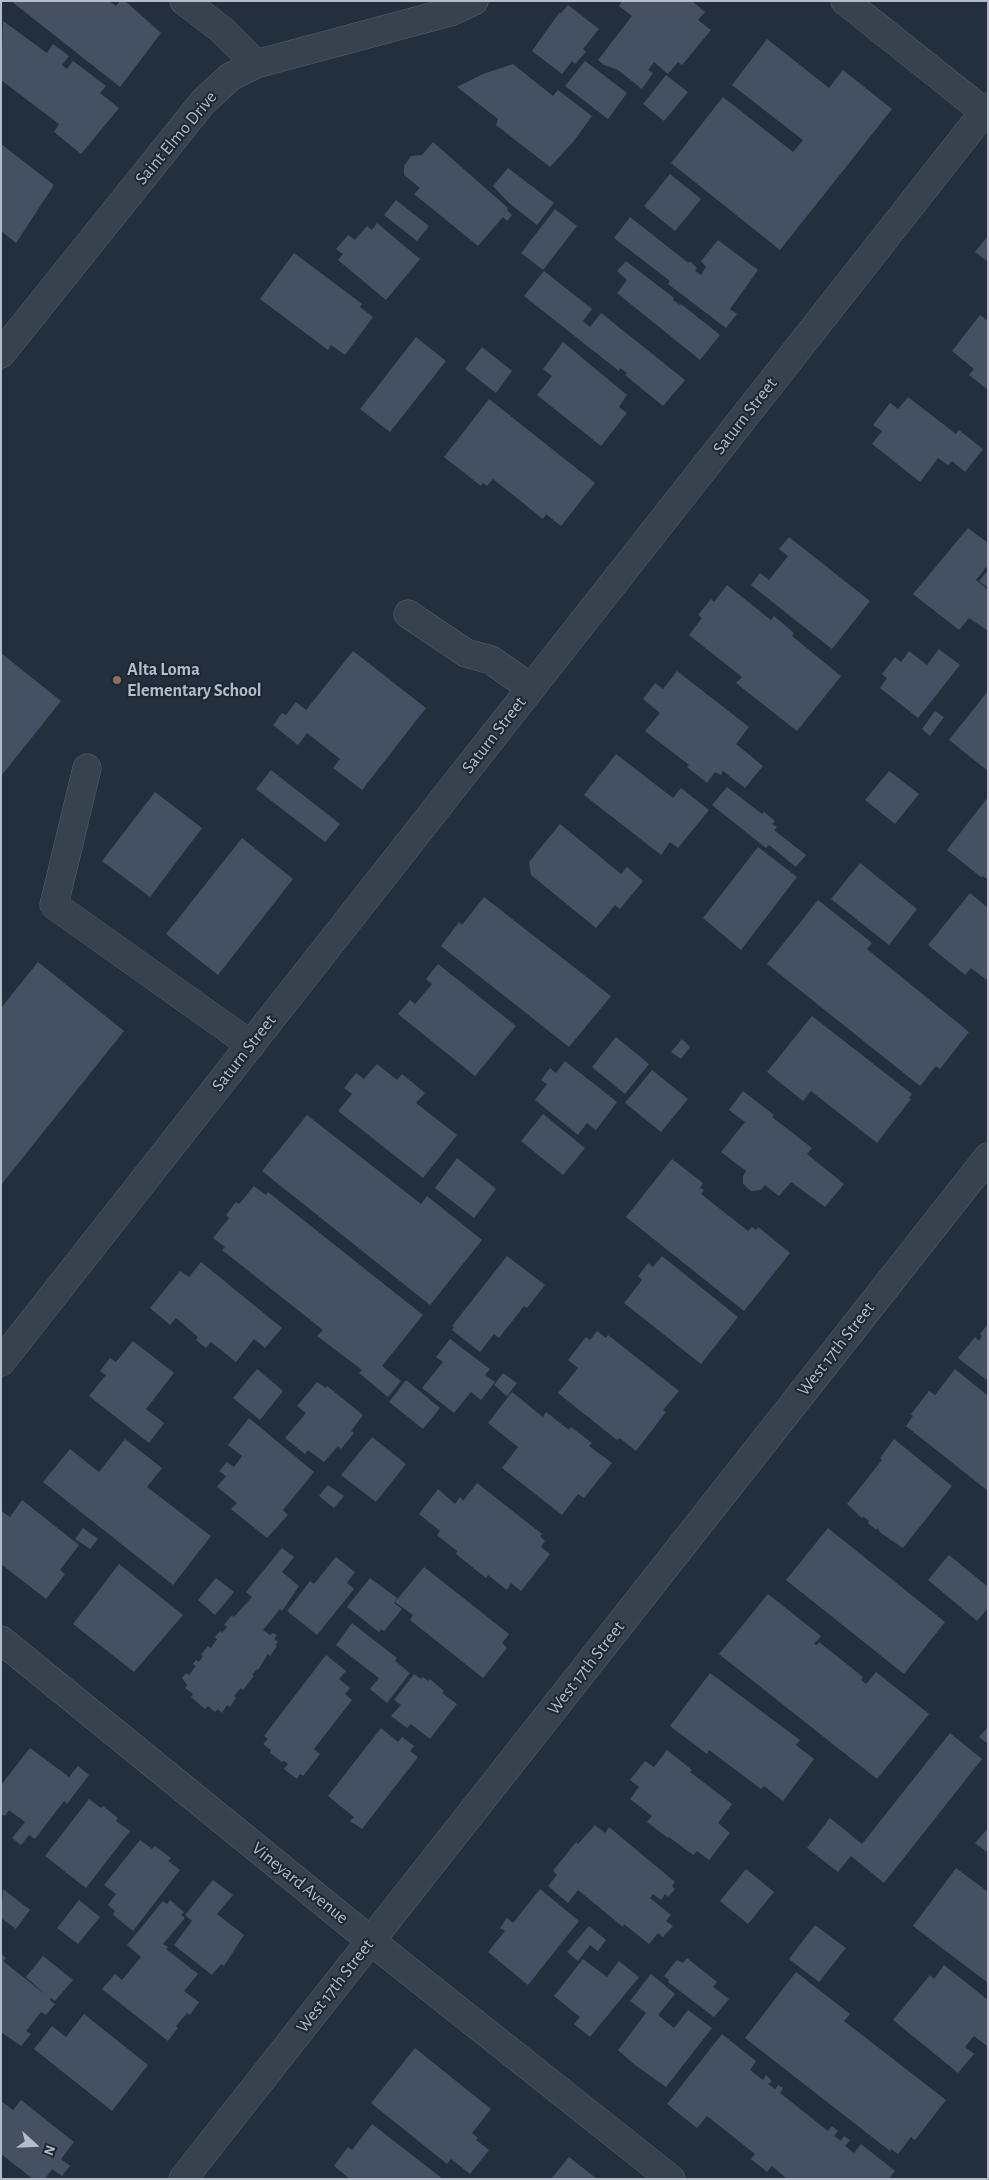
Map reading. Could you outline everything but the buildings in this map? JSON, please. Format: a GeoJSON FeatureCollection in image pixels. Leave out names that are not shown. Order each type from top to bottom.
{"type":"FeatureCollection","features":[{"type":"Feature","properties":{"kind":"street"},"geometry":{"type":"LineString","coordinates":[[184,1],[222,30],[256,64]]}},
{"type":"Feature","properties":{"kind":"street","name":"Saint Elmo Drive"},"geometry":{"type":"LineString","coordinates":[[1,354],[203,102],[230,78],[256,64],[450,12],[474,1]]}},
{"type":"Feature","properties":{"kind":"street"},"geometry":{"type":"LineString","coordinates":[[845,1],[987,111]]}},
{"type":"Feature","properties":{"kind":"street","name":"Saturn Street"},"geometry":{"type":"LineString","coordinates":[[1,1362],[987,111]]}},
{"type":"Feature","properties":{"kind":"street"},"geometry":{"type":"LineString","coordinates":[[408,614],[466,653],[490,660],[531,688]]}},
{"type":"Feature","properties":{"kind":"street"},"geometry":{"type":"LineString","coordinates":[[87,768],[54,905],[251,1044]]}},
{"type":"Feature","properties":{"kind":"street","name":"West 17th Street"},"geometry":{"type":"LineString","coordinates":[[183,2179],[988,1156]]}},
{"type":"Feature","properties":{"kind":"street","name":"Vineyard Avenue"},"geometry":{"type":"LineString","coordinates":[[1,1640],[372,1941],[671,2179]]}},
{"type":"Feature","properties":{"kind":"place","name":"Alta Loma Elementary School"},"geometry":{"type":"Point","coordinates":[117,680]}}]}
